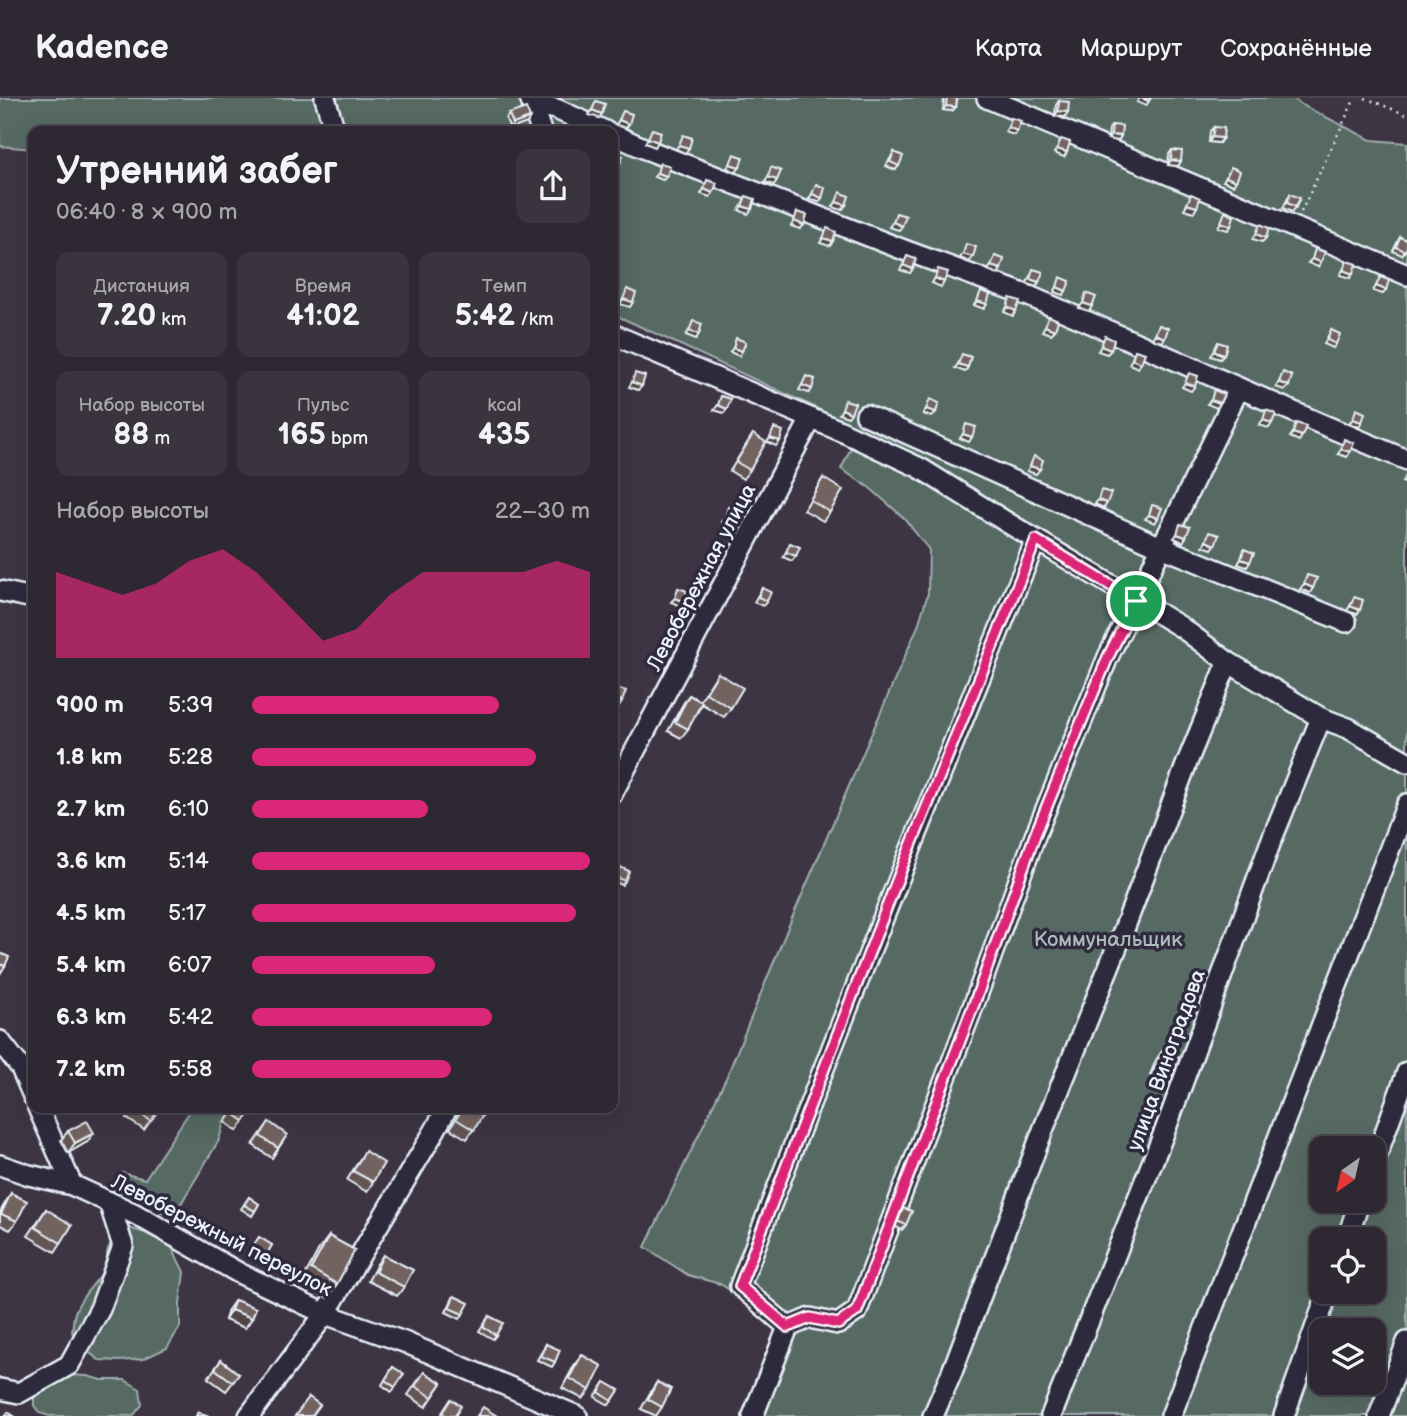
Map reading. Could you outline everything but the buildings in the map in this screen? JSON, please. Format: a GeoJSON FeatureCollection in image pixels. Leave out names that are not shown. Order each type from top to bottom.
{"type":"FeatureCollection","features":[{"type":"Feature","properties":{"kind":"street"},"geometry":{"type":"LineString","coordinates":[[325,98],[333,126]]}},
{"type":"Feature","properties":{"kind":"street"},"geometry":{"type":"LineString","coordinates":[[987,98],[1407,275]]}},
{"type":"Feature","properties":{"kind":"street"},"geometry":{"type":"LineString","coordinates":[[532,102],[539,126]]}},
{"type":"Feature","properties":{"kind":"street"},"geometry":{"type":"LineString","coordinates":[[532,102],[556,109],[594,126]]}},
{"type":"Feature","properties":{"kind":"street"},"geometry":{"type":"LineString","coordinates":[[618,137],[891,245],[1030,296],[1407,460]]}},
{"type":"Feature","properties":{"kind":"street"},"geometry":{"type":"LineString","coordinates":[[618,336],[920,468],[1181,627],[1228,662],[1321,718],[1348,728],[1407,762]]}},
{"type":"Feature","properties":{"kind":"street"},"geometry":{"type":"LineString","coordinates":[[753,1416],[788,1327],[810,1318],[838,1324],[857,1311],[1035,835],[1108,657],[1239,388]]}},
{"type":"Feature","properties":{"kind":"street"},"geometry":{"type":"LineString","coordinates":[[866,415],[1161,547],[1346,622]]}},
{"type":"Feature","properties":{"kind":"street","name":"Левобережная улица"},"geometry":{"type":"LineString","coordinates":[[618,783],[811,419]]}},
{"type":"Feature","properties":{"kind":"street"},"geometry":{"type":"LineString","coordinates":[[788,1327],[740,1286],[903,865],[1036,540]]}},
{"type":"Feature","properties":{"kind":"street"},"geometry":{"type":"LineString","coordinates":[[0,591],[28,597]]}},
{"type":"Feature","properties":{"kind":"street"},"geometry":{"type":"LineString","coordinates":[[933,1416],[1228,662]]}},
{"type":"Feature","properties":{"kind":"street","name":"улица Виноградова"},"geometry":{"type":"LineString","coordinates":[[1051,1416],[1166,1128],[1266,856],[1321,718]]}},
{"type":"Feature","properties":{"kind":"street"},"geometry":{"type":"LineString","coordinates":[[1171,1416],[1407,804]]}},
{"type":"Feature","properties":{"kind":"street"},"geometry":{"type":"LineString","coordinates":[[0,1041],[27,1064]]}},
{"type":"Feature","properties":{"kind":"street"},"geometry":{"type":"LineString","coordinates":[[1384,1136],[1407,1072]]}},
{"type":"Feature","properties":{"kind":"street"},"geometry":{"type":"LineString","coordinates":[[40,1113],[72,1185]]}},
{"type":"Feature","properties":{"kind":"street"},"geometry":{"type":"LineString","coordinates":[[249,1416],[325,1314],[444,1113]]}},
{"type":"Feature","properties":{"kind":"street","name":"Левобережный переулок"},"geometry":{"type":"LineString","coordinates":[[0,1165],[72,1185],[165,1230],[239,1273],[325,1314],[404,1342],[577,1416]]}},
{"type":"Feature","properties":{"kind":"street"},"geometry":{"type":"LineString","coordinates":[[0,1389],[19,1393],[69,1365],[100,1309],[123,1246],[109,1202]]}},
{"type":"Feature","properties":{"kind":"street"},"geometry":{"type":"LineString","coordinates":[[1283,1416],[1324,1304]]}},
{"type":"Feature","properties":{"kind":"street"},"geometry":{"type":"LineString","coordinates":[[1380,1416],[1407,1342]]}},
{"type":"Feature","properties":{"kind":"path"},"geometry":{"type":"LineString","coordinates":[[1293,228],[1355,98]]}},
{"type":"Feature","properties":{"kind":"path"},"geometry":{"type":"LineString","coordinates":[[1365,98],[1407,115]]}},
{"type":"Feature","properties":{"kind":"green space","name":"Коммунальщик"},"geometry":{"type":"Polygon","coordinates":[[[0,98],[1293,98],[1371,140],[1407,143],[1407,1416],[762,1416],[793,1338],[747,1301],[720,1284],[688,1275],[645,1247],[727,1076],[918,626],[928,593],[929,550],[904,518],[870,488],[841,469],[859,431],[810,405],[618,316],[618,126],[28,126],[28,149],[0,146],[0,98]]]}},
{"type":"Feature","properties":{"kind":"green space"},"geometry":{"type":"Polygon","coordinates":[[[189,1113],[230,1113],[219,1140],[173,1217],[161,1212],[143,1193],[126,1195],[110,1188],[122,1173],[145,1179],[189,1113]]]}},
{"type":"Feature","properties":{"kind":"green space"},"geometry":{"type":"Polygon","coordinates":[[[129,1228],[171,1246],[184,1272],[180,1327],[167,1348],[143,1359],[99,1360],[86,1350],[72,1332],[74,1315],[82,1298],[108,1264],[109,1247],[129,1228]]]}},
{"type":"Feature","properties":{"kind":"green space"},"geometry":{"type":"Polygon","coordinates":[[[68,1375],[125,1380],[140,1389],[142,1405],[133,1416],[49,1416],[40,1413],[34,1406],[34,1393],[68,1375]]]}},
{"type":"Feature","properties":{"kind":"route"},"geometry":{"type":"LineString","coordinates":[[1036,540],[1136,601],[1108,657],[1035,835],[857,1311],[838,1324],[810,1318],[788,1327],[740,1286],[903,865],[1036,540]]}}]}
